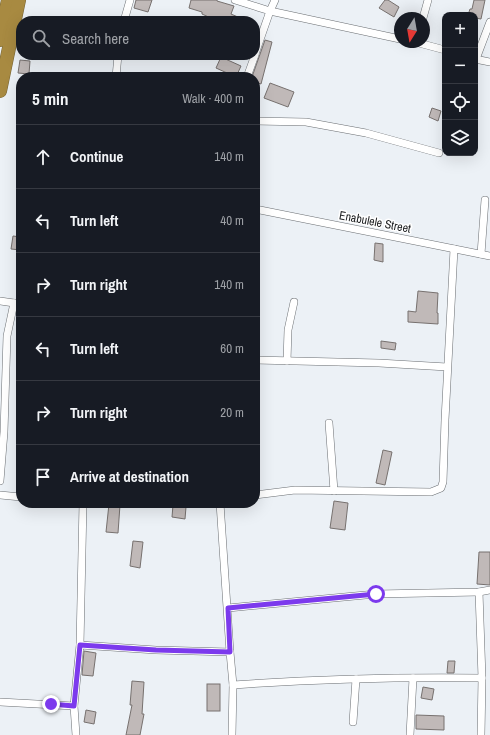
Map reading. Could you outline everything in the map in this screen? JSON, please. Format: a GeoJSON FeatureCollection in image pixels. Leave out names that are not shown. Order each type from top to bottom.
{"type":"FeatureCollection","features":[{"type":"Feature","properties":{"kind":"highway"},"geometry":{"type":"LineString","coordinates":[[0,40],[8,0]]}},
{"type":"Feature","properties":{"kind":"highway"},"geometry":{"type":"LineString","coordinates":[[16,16],[20,0]]}},
{"type":"Feature","properties":{"kind":"highway"},"geometry":{"type":"LineString","coordinates":[[0,91],[16,18]]}},
{"type":"Feature","properties":{"kind":"street"},"geometry":{"type":"LineString","coordinates":[[125,16],[130,0]]}},
{"type":"Feature","properties":{"kind":"street"},"geometry":{"type":"LineString","coordinates":[[234,0],[270,12],[394,38]]}},
{"type":"Feature","properties":{"kind":"street"},"geometry":{"type":"LineString","coordinates":[[260,41],[275,0]]}},
{"type":"Feature","properties":{"kind":"street"},"geometry":{"type":"LineString","coordinates":[[425,12],[428,0]]}},
{"type":"Feature","properties":{"kind":"street"},"geometry":{"type":"LineString","coordinates":[[478,54],[490,22]]}},
{"type":"Feature","properties":{"kind":"street"},"geometry":{"type":"LineString","coordinates":[[430,46],[442,49]]}},
{"type":"Feature","properties":{"kind":"street"},"geometry":{"type":"LineString","coordinates":[[478,59],[490,62]]}},
{"type":"Feature","properties":{"kind":"street"},"geometry":{"type":"LineString","coordinates":[[116,72],[118,60]]}},
{"type":"Feature","properties":{"kind":"street"},"geometry":{"type":"LineString","coordinates":[[249,72],[253,60]]}},
{"type":"Feature","properties":{"kind":"street"},"geometry":{"type":"LineString","coordinates":[[260,121],[313,123],[366,133],[439,153]]}},
{"type":"Feature","properties":{"kind":"street"},"geometry":{"type":"LineString","coordinates":[[481,254],[485,200]]}},
{"type":"Feature","properties":{"kind":"street","name":"Enabulele Street"},"geometry":{"type":"LineString","coordinates":[[260,210],[490,256]]}},
{"type":"Feature","properties":{"kind":"street"},"geometry":{"type":"LineString","coordinates":[[260,494],[295,490],[431,492],[441,488],[443,482],[447,367],[454,249]]}},
{"type":"Feature","properties":{"kind":"street"},"geometry":{"type":"LineString","coordinates":[[0,301],[16,303]]}},
{"type":"Feature","properties":{"kind":"street"},"geometry":{"type":"LineString","coordinates":[[287,361],[288,330],[294,302]]}},
{"type":"Feature","properties":{"kind":"street"},"geometry":{"type":"LineString","coordinates":[[0,481],[4,432],[7,336],[16,309]]}},
{"type":"Feature","properties":{"kind":"street"},"geometry":{"type":"LineString","coordinates":[[260,360],[379,363],[447,367]]}},
{"type":"Feature","properties":{"kind":"street"},"geometry":{"type":"LineString","coordinates":[[329,423],[334,491]]}},
{"type":"Feature","properties":{"kind":"street"},"geometry":{"type":"LineString","coordinates":[[0,495],[16,497]]}},
{"type":"Feature","properties":{"kind":"street"},"geometry":{"type":"LineString","coordinates":[[76,735],[74,706],[80,645],[83,508]]}},
{"type":"Feature","properties":{"kind":"street"},"geometry":{"type":"LineString","coordinates":[[220,508],[233,685],[232,735]]}},
{"type":"Feature","properties":{"kind":"street"},"geometry":{"type":"LineString","coordinates":[[228,608],[376,594],[479,592],[490,590]]}},
{"type":"Feature","properties":{"kind":"street"},"geometry":{"type":"LineString","coordinates":[[479,592],[482,678],[481,731]]}},
{"type":"Feature","properties":{"kind":"street"},"geometry":{"type":"LineString","coordinates":[[80,645],[156,650],[230,652]]}},
{"type":"Feature","properties":{"kind":"street"},"geometry":{"type":"LineString","coordinates":[[410,735],[413,678]]}},
{"type":"Feature","properties":{"kind":"street"},"geometry":{"type":"LineString","coordinates":[[233,685],[297,680],[482,678]]}},
{"type":"Feature","properties":{"kind":"street"},"geometry":{"type":"LineString","coordinates":[[353,722],[356,679]]}},
{"type":"Feature","properties":{"kind":"street"},"geometry":{"type":"LineString","coordinates":[[0,702],[74,706]]}},
{"type":"Feature","properties":{"kind":"street"},"geometry":{"type":"LineString","coordinates":[[481,731],[490,726]]}},
{"type":"Feature","properties":{"kind":"building"},"geometry":{"type":"Polygon","coordinates":[[[136,0],[152,0],[148,12],[134,8],[136,0]]]}},
{"type":"Feature","properties":{"kind":"building"},"geometry":{"type":"Polygon","coordinates":[[[191,0],[217,0],[234,6],[231,14],[236,16],[206,16],[202,14],[202,12],[189,8],[191,0]]]}},
{"type":"Feature","properties":{"kind":"building"},"geometry":{"type":"Polygon","coordinates":[[[385,0],[388,0],[399,7],[396,12],[394,12],[394,17],[379,8],[385,0]]]}},
{"type":"Feature","properties":{"kind":"building"},"geometry":{"type":"Polygon","coordinates":[[[474,0],[485,0],[481,19],[478,18],[478,12],[469,12],[470,9],[472,9],[474,0]]]}},
{"type":"Feature","properties":{"kind":"building"},"geometry":{"type":"Polygon","coordinates":[[[265,40],[272,42],[261,84],[260,72],[254,72],[258,60],[260,60],[260,54],[265,40]]]}},
{"type":"Feature","properties":{"kind":"building"},"geometry":{"type":"Polygon","coordinates":[[[20,60],[30,61],[29,72],[18,72],[20,60]]]}},
{"type":"Feature","properties":{"kind":"building"},"geometry":{"type":"Polygon","coordinates":[[[220,60],[228,60],[241,66],[238,72],[225,72],[216,68],[220,60]]]}},
{"type":"Feature","properties":{"kind":"building"},"geometry":{"type":"Polygon","coordinates":[[[270,83],[294,92],[288,107],[264,98],[270,83]]]}},
{"type":"Feature","properties":{"kind":"building"},"geometry":{"type":"Polygon","coordinates":[[[432,108],[441,111],[438,121],[429,117],[432,108]]]}},
{"type":"Feature","properties":{"kind":"building"},"geometry":{"type":"Polygon","coordinates":[[[13,236],[16,236],[16,250],[11,249],[13,236]]]}},
{"type":"Feature","properties":{"kind":"building"},"geometry":{"type":"Polygon","coordinates":[[[375,243],[383,244],[383,262],[374,260],[375,243]]]}},
{"type":"Feature","properties":{"kind":"building"},"geometry":{"type":"Polygon","coordinates":[[[418,291],[438,293],[438,324],[408,322],[408,311],[416,312],[418,291]]]}},
{"type":"Feature","properties":{"kind":"building"},"geometry":{"type":"Polygon","coordinates":[[[381,341],[396,343],[395,350],[381,348],[381,341]]]}},
{"type":"Feature","properties":{"kind":"building"},"geometry":{"type":"Polygon","coordinates":[[[383,450],[392,452],[385,485],[376,483],[383,450]]]}},
{"type":"Feature","properties":{"kind":"building"},"geometry":{"type":"Polygon","coordinates":[[[334,501],[348,503],[345,530],[330,528],[334,501]]]}},
{"type":"Feature","properties":{"kind":"building"},"geometry":{"type":"Polygon","coordinates":[[[109,508],[120,508],[118,533],[106,532],[109,508]]]}},
{"type":"Feature","properties":{"kind":"building"},"geometry":{"type":"Polygon","coordinates":[[[173,508],[186,508],[185,519],[172,517],[173,508]]]}},
{"type":"Feature","properties":{"kind":"building"},"geometry":{"type":"Polygon","coordinates":[[[133,541],[143,542],[140,568],[130,566],[133,541]]]}},
{"type":"Feature","properties":{"kind":"building"},"geometry":{"type":"Polygon","coordinates":[[[479,552],[490,552],[490,585],[477,584],[479,552]]]}},
{"type":"Feature","properties":{"kind":"building"},"geometry":{"type":"Polygon","coordinates":[[[84,651],[96,653],[93,676],[82,675],[84,651]]]}},
{"type":"Feature","properties":{"kind":"building"},"geometry":{"type":"Polygon","coordinates":[[[448,661],[455,661],[454,673],[447,673],[448,661]]]}},
{"type":"Feature","properties":{"kind":"building"},"geometry":{"type":"Polygon","coordinates":[[[132,681],[144,682],[142,714],[144,714],[140,735],[126,735],[132,705],[130,705],[132,681]]]}},
{"type":"Feature","properties":{"kind":"building"},"geometry":{"type":"Polygon","coordinates":[[[207,684],[220,684],[220,711],[207,711],[207,684]]]}},
{"type":"Feature","properties":{"kind":"building"},"geometry":{"type":"Polygon","coordinates":[[[423,687],[434,689],[432,700],[421,698],[423,687]]]}},
{"type":"Feature","properties":{"kind":"building"},"geometry":{"type":"Polygon","coordinates":[[[86,710],[96,712],[94,724],[84,722],[86,710]]]}},
{"type":"Feature","properties":{"kind":"building"},"geometry":{"type":"Polygon","coordinates":[[[416,715],[444,716],[444,730],[416,729],[416,715]]]}},
{"type":"Feature","properties":{"kind":"route"},"geometry":{"type":"LineString","coordinates":[[51,704],[74,706],[80,645],[156,650],[230,652],[228,608],[376,594]]}}]}
